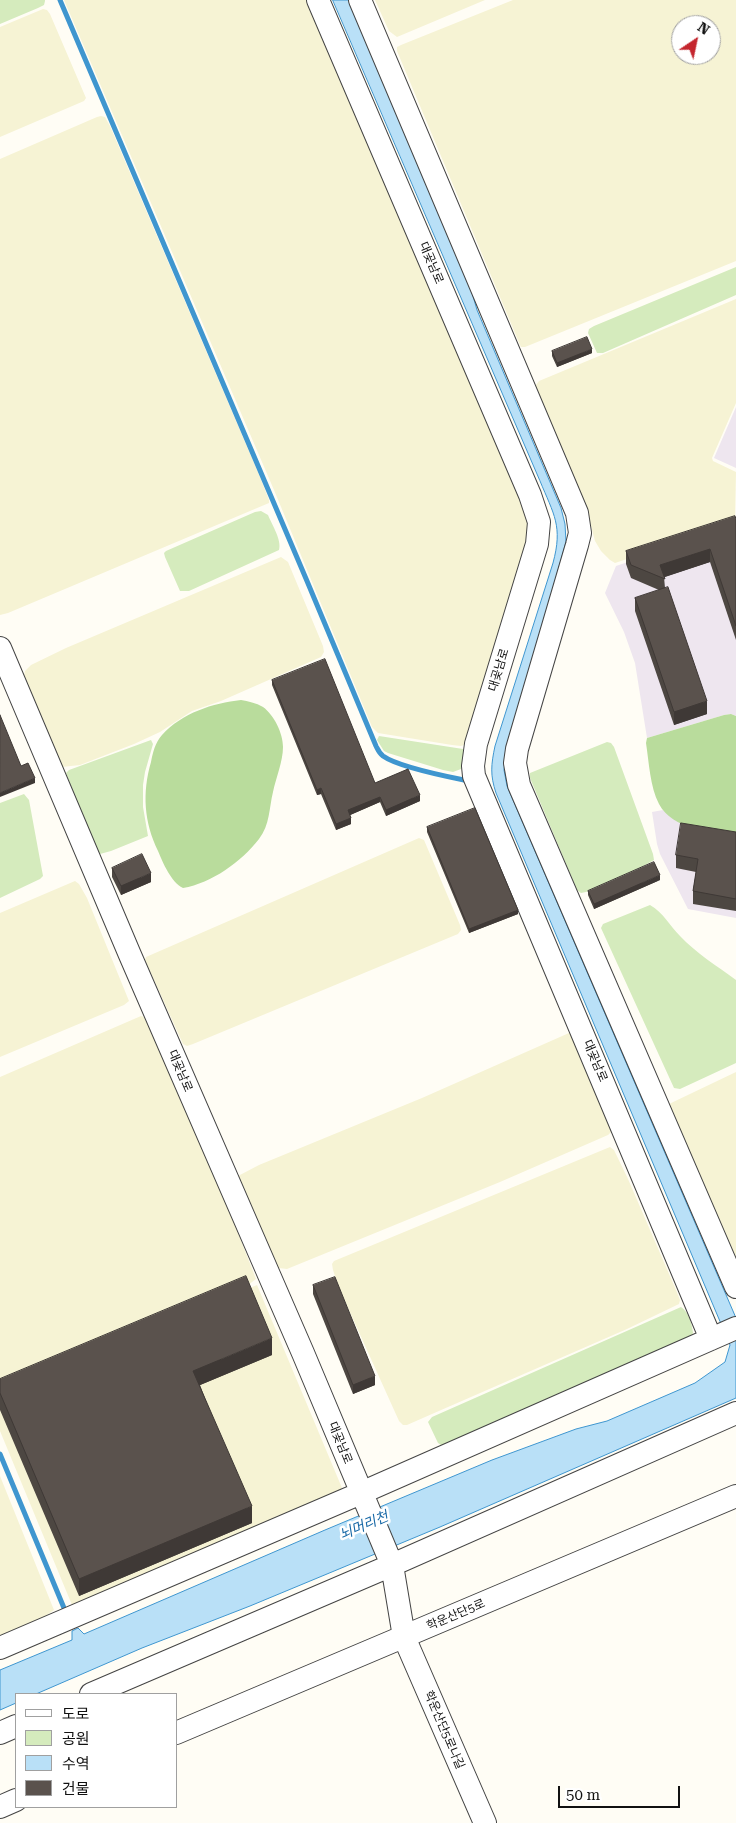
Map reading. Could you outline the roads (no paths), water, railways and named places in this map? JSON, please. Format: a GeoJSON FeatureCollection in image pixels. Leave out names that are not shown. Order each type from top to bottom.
{"type":"FeatureCollection","features":[{"type":"Feature","properties":{"kind":"street","name":"대곶남로"},"geometry":{"type":"LineString","coordinates":[[318,0],[530,495],[539,522],[537,544],[475,750],[473,766],[477,786],[711,1339]]}},
{"type":"Feature","properties":{"kind":"street"},"geometry":{"type":"LineString","coordinates":[[360,0],[577,512],[580,533],[577,545],[517,749],[515,763],[519,785],[576,922],[736,1287]]}},
{"type":"Feature","properties":{"kind":"street","name":"대곶남로"},"geometry":{"type":"LineString","coordinates":[[0,648],[392,1565]]}},
{"type":"Feature","properties":{"kind":"street"},"geometry":{"type":"LineString","coordinates":[[0,1648],[361,1494],[736,1328]]}},
{"type":"Feature","properties":{"kind":"street"},"geometry":{"type":"LineString","coordinates":[[93,1693],[392,1565],[736,1413]]}},
{"type":"Feature","properties":{"kind":"street","name":"학운산단5로"},"geometry":{"type":"LineString","coordinates":[[178,1731],[736,1496]]}},
{"type":"Feature","properties":{"kind":"street","name":"학운산단5로나길"},"geometry":{"type":"LineString","coordinates":[[392,1565],[404,1637],[485,1823]]}},
{"type":"Feature","properties":{"kind":"street"},"geometry":{"type":"LineString","coordinates":[[0,1733],[15,1726]]}},
{"type":"Feature","properties":{"kind":"street"},"geometry":{"type":"LineString","coordinates":[[0,1807],[15,1800]]}},
{"type":"Feature","properties":{"kind":"water","name":"뇌머리천"},"geometry":{"type":"Polygon","coordinates":[[[333,0],[350,0],[469,282],[477,310],[561,508],[565,524],[566,542],[506,755],[504,770],[507,786],[736,1318],[736,1398],[440,1527],[250,1606],[142,1648],[38,1693],[15,1693],[15,1703],[0,1710],[0,1670],[72,1640],[72,1631],[78,1628],[84,1634],[492,1460],[576,1429],[607,1421],[695,1383],[725,1362],[730,1345],[494,787],[492,770],[495,746],[556,550],[556,521],[333,0]]]}},
{"type":"Feature","properties":{"kind":"waterway"},"geometry":{"type":"LineString","coordinates":[[60,0],[380,754],[390,760],[421,770],[464,780]]}},
{"type":"Feature","properties":{"kind":"waterway"},"geometry":{"type":"LineString","coordinates":[[0,1454],[64,1608]]}}]}
